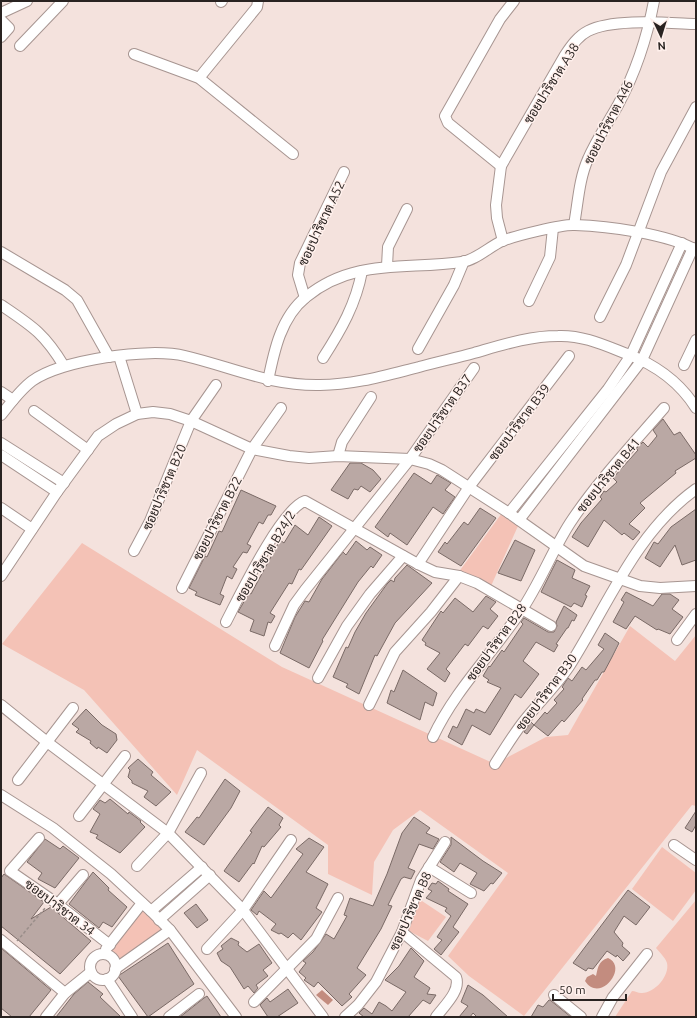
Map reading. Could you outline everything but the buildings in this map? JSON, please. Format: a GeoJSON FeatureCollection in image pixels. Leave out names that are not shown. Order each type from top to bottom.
{"type":"FeatureCollection","features":[{"type":"Feature","properties":{"kind":"street"},"geometry":{"type":"LineString","coordinates":[[1,13],[27,1]]}},
{"type":"Feature","properties":{"kind":"street"},"geometry":{"type":"LineString","coordinates":[[20,46],[63,1]]}},
{"type":"Feature","properties":{"kind":"street"},"geometry":{"type":"LineString","coordinates":[[199,78],[257,7],[258,1]]}},
{"type":"Feature","properties":{"kind":"street"},"geometry":{"type":"LineString","coordinates":[[501,166],[445,120],[446,112],[500,19],[514,1]]}},
{"type":"Feature","properties":{"kind":"street","name":"ซอยปาริชาต A46"},"geometry":{"type":"LineString","coordinates":[[574,225],[582,179],[588,159],[619,103],[637,64],[650,22],[654,1]]}},
{"type":"Feature","properties":{"kind":"street"},"geometry":{"type":"LineString","coordinates":[[1,20],[9,28],[1,37]]}},
{"type":"Feature","properties":{"kind":"street","name":"ซอยปาริชาต A38"},"geometry":{"type":"LineString","coordinates":[[503,241],[497,218],[496,205],[501,166],[565,55],[577,40],[588,31],[605,26],[650,22],[696,24]]}},
{"type":"Feature","properties":{"kind":"street"},"geometry":{"type":"LineString","coordinates":[[134,54],[199,78],[293,154]]}},
{"type":"Feature","properties":{"kind":"street"},"geometry":{"type":"LineString","coordinates":[[600,317],[619,281],[661,172],[696,107]]}},
{"type":"Feature","properties":{"kind":"street","name":"ซอยปาริชาต A52"},"geometry":{"type":"LineString","coordinates":[[305,298],[298,275],[300,264],[344,172]]}},
{"type":"Feature","properties":{"kind":"street"},"geometry":{"type":"LineString","coordinates":[[387,266],[388,247],[407,209]]}},
{"type":"Feature","properties":{"kind":"street"},"geometry":{"type":"LineString","coordinates":[[268,380],[276,343],[293,312],[305,298],[326,283],[340,276],[387,266],[430,266],[464,262],[503,241],[553,228],[574,225],[639,232],[682,243],[694,249],[642,360],[519,520]]}},
{"type":"Feature","properties":{"kind":"street"},"geometry":{"type":"LineString","coordinates":[[529,301],[550,257],[553,228]]}},
{"type":"Feature","properties":{"kind":"street"},"geometry":{"type":"LineString","coordinates":[[510,513],[608,389],[631,355],[682,243]]}},
{"type":"Feature","properties":{"kind":"street"},"geometry":{"type":"LineString","coordinates":[[1,252],[66,290],[77,300],[114,357],[137,414]]}},
{"type":"Feature","properties":{"kind":"street"},"geometry":{"type":"LineString","coordinates":[[418,349],[454,285],[464,262]]}},
{"type":"Feature","properties":{"kind":"street"},"geometry":{"type":"LineString","coordinates":[[323,358],[343,326],[354,303],[362,271]]}},
{"type":"Feature","properties":{"kind":"street"},"geometry":{"type":"LineString","coordinates":[[1,305],[36,328],[53,347],[64,366]]}},
{"type":"Feature","properties":{"kind":"street"},"geometry":{"type":"LineString","coordinates":[[1,415],[13,400],[32,381],[64,366],[114,357],[152,354],[182,355],[285,384],[340,384],[380,377],[503,344],[532,338],[559,336],[590,339],[642,360],[658,369],[685,390],[696,408]]}},
{"type":"Feature","properties":{"kind":"street"},"geometry":{"type":"LineString","coordinates":[[684,365],[696,340]]}},
{"type":"Feature","properties":{"kind":"street","name":"ซอยปาริชาต B39"},"geometry":{"type":"LineString","coordinates":[[418,564],[469,487],[569,356]]}},
{"type":"Feature","properties":{"kind":"street","name":"ซอยปาริชาต B37"},"geometry":{"type":"LineString","coordinates":[[274,646],[294,605],[410,458],[474,368]]}},
{"type":"Feature","properties":{"kind":"street","name":"ซอยปาริชาต B20"},"geometry":{"type":"LineString","coordinates":[[134,551],[150,522],[192,421],[216,385]]}},
{"type":"Feature","properties":{"kind":"street"},"geometry":{"type":"LineString","coordinates":[[1,392],[13,400]]}},
{"type":"Feature","properties":{"kind":"street"},"geometry":{"type":"LineString","coordinates":[[338,456],[342,442],[371,397]]}},
{"type":"Feature","properties":{"kind":"street","name":"ซอยปาริชาต B22"},"geometry":{"type":"LineString","coordinates":[[182,588],[252,449],[282,408]]}},
{"type":"Feature","properties":{"kind":"street","name":"ซอยปาริชาต B41"},"geometry":{"type":"LineString","coordinates":[[556,545],[571,521],[605,477],[664,408]]}},
{"type":"Feature","properties":{"kind":"street"},"geometry":{"type":"LineString","coordinates":[[34,411],[88,450]]}},
{"type":"Feature","properties":{"kind":"street"},"geometry":{"type":"LineString","coordinates":[[1,576],[57,492],[98,436],[137,414],[159,413],[192,421],[252,449],[289,456],[309,458],[338,456],[410,458],[442,470],[510,513],[584,566],[640,586],[660,588],[696,586]]}},
{"type":"Feature","properties":{"kind":"street"},"geometry":{"type":"LineString","coordinates":[[1,443],[64,483]]}},
{"type":"Feature","properties":{"kind":"street"},"geometry":{"type":"LineString","coordinates":[[1,455],[57,492]]}},
{"type":"Feature","properties":{"kind":"street","name":"ซอยปาริชาต B30"},"geometry":{"type":"LineString","coordinates":[[495,764],[523,722],[569,666],[621,579],[655,527],[677,502],[696,489]]}},
{"type":"Feature","properties":{"kind":"street","name":"ซอยปาริชาต B24/2"},"geometry":{"type":"LineString","coordinates":[[226,622],[252,573],[285,518],[299,503],[305,501],[311,503],[354,529]]}},
{"type":"Feature","properties":{"kind":"street"},"geometry":{"type":"LineString","coordinates":[[1,508],[32,529]]}},
{"type":"Feature","properties":{"kind":"street"},"geometry":{"type":"LineString","coordinates":[[354,529],[435,572],[459,576],[490,590],[551,626]]}},
{"type":"Feature","properties":{"kind":"street","name":"ซอยปาริชาต B28"},"geometry":{"type":"LineString","coordinates":[[432,737],[452,702],[522,610],[556,545]]}},
{"type":"Feature","properties":{"kind":"street"},"geometry":{"type":"LineString","coordinates":[[318,678],[350,621],[370,594],[403,556]]}},
{"type":"Feature","properties":{"kind":"street"},"geometry":{"type":"LineString","coordinates":[[369,705],[395,652],[431,612],[459,576]]}},
{"type":"Feature","properties":{"kind":"street"},"geometry":{"type":"LineString","coordinates":[[677,640],[696,614]]}},
{"type":"Feature","properties":{"kind":"street"},"geometry":{"type":"LineString","coordinates":[[1,705],[47,742],[168,833],[243,910],[323,1017]]}},
{"type":"Feature","properties":{"kind":"street"},"geometry":{"type":"LineString","coordinates":[[18,780],[72,708]]}},
{"type":"Feature","properties":{"kind":"street"},"geometry":{"type":"LineString","coordinates":[[79,816],[125,756]]}},
{"type":"Feature","properties":{"kind":"street"},"geometry":{"type":"LineString","coordinates":[[137,866],[168,833],[201,774]]}},
{"type":"Feature","properties":{"kind":"street"},"geometry":{"type":"LineString","coordinates":[[1,795],[53,828],[111,874],[142,903],[170,930],[236,1017]]}},
{"type":"Feature","properties":{"kind":"street","name":"ซอยปาริชาต 34"},"geometry":{"type":"LineString","coordinates":[[39,838],[10,871],[55,902],[110,945]]}},
{"type":"Feature","properties":{"kind":"street"},"geometry":{"type":"LineString","coordinates":[[207,949],[243,910],[291,840]]}},
{"type":"Feature","properties":{"kind":"street","name":"ซอยปาริชาต B8"},"geometry":{"type":"LineString","coordinates":[[345,1017],[358,1005],[376,982],[402,932],[416,890],[445,842]]}},
{"type":"Feature","properties":{"kind":"street"},"geometry":{"type":"LineString","coordinates":[[674,845],[696,860]]}},
{"type":"Feature","properties":{"kind":"street"},"geometry":{"type":"LineString","coordinates":[[151,912],[202,867]]}},
{"type":"Feature","properties":{"kind":"street"},"geometry":{"type":"LineString","coordinates":[[429,867],[471,893]]}},
{"type":"Feature","properties":{"kind":"street"},"geometry":{"type":"LineString","coordinates":[[55,902],[83,875]]}},
{"type":"Feature","properties":{"kind":"street"},"geometry":{"type":"LineString","coordinates":[[159,920],[210,875]]}},
{"type":"Feature","properties":{"kind":"street"},"geometry":{"type":"LineString","coordinates":[[254,1002],[316,939],[338,898]]}},
{"type":"Feature","properties":{"kind":"street"},"geometry":{"type":"LineString","coordinates":[[142,903],[103,954],[93,959],[90,966],[91,972],[99,979],[108,979],[113,975],[115,969],[170,930]]}},
{"type":"Feature","properties":{"kind":"street"},"geometry":{"type":"LineString","coordinates":[[402,932],[456,977],[458,982],[456,990],[436,1017]]}},
{"type":"Feature","properties":{"kind":"street"},"geometry":{"type":"LineString","coordinates":[[1,940],[65,993]]}},
{"type":"Feature","properties":{"kind":"street"},"geometry":{"type":"LineString","coordinates":[[103,954],[111,958],[115,969]]}},
{"type":"Feature","properties":{"kind":"street"},"geometry":{"type":"LineString","coordinates":[[602,1017],[613,997],[647,954]]}},
{"type":"Feature","properties":{"kind":"street"},"geometry":{"type":"LineString","coordinates":[[46,1017],[65,993],[91,972]]}},
{"type":"Feature","properties":{"kind":"street"},"geometry":{"type":"LineString","coordinates":[[108,979],[130,1016]]}},
{"type":"Feature","properties":{"kind":"street"},"geometry":{"type":"LineString","coordinates":[[169,1017],[199,994]]}},
{"type":"Feature","properties":{"kind":"street"},"geometry":{"type":"LineString","coordinates":[[554,995],[581,1017]]}},
{"type":"Feature","properties":{"kind":"path"},"geometry":{"type":"LineString","coordinates":[[11,948],[55,902]]}},
{"type":"Feature","properties":{"kind":"shaded area"},"geometry":{"type":"Polygon","coordinates":[[[502,513],[518,526],[491,586],[458,573],[502,513]]]}},
{"type":"Feature","properties":{"kind":"shaded area"},"geometry":{"type":"Polygon","coordinates":[[[82,543],[282,667],[495,764],[546,737],[568,735],[630,626],[675,661],[696,635],[696,806],[692,805],[524,1016],[469,976],[448,956],[508,873],[420,810],[393,830],[374,862],[372,895],[328,874],[328,845],[197,750],[177,795],[84,690],[2,644],[82,543]]]}},
{"type":"Feature","properties":{"kind":"shaded area"},"geometry":{"type":"Polygon","coordinates":[[[662,847],[696,873],[696,890],[673,921],[632,889],[662,847]]]}},
{"type":"Feature","properties":{"kind":"shaded area"},"geometry":{"type":"Polygon","coordinates":[[[416,897],[446,917],[428,941],[407,930],[416,897]]]}},
{"type":"Feature","properties":{"kind":"shaded area"},"geometry":{"type":"Polygon","coordinates":[[[696,900],[696,1017],[615,1017],[632,991],[646,993],[651,991],[664,978],[667,963],[656,948],[696,900]]]}},
{"type":"Feature","properties":{"kind":"shaded area"},"geometry":{"type":"Polygon","coordinates":[[[142,905],[167,930],[116,963],[113,957],[105,953],[142,905]]]}},
{"type":"Feature","properties":{"kind":"shaded area"},"geometry":{"type":"Polygon","coordinates":[[[608,958],[614,963],[615,969],[614,975],[610,982],[598,988],[591,987],[585,981],[587,977],[593,974],[596,976],[600,963],[608,958]]]}},
{"type":"Feature","properties":{"kind":"shaded area"},"geometry":{"type":"Polygon","coordinates":[[[322,990],[333,1000],[328,1005],[316,995],[322,990]]]}}]}
